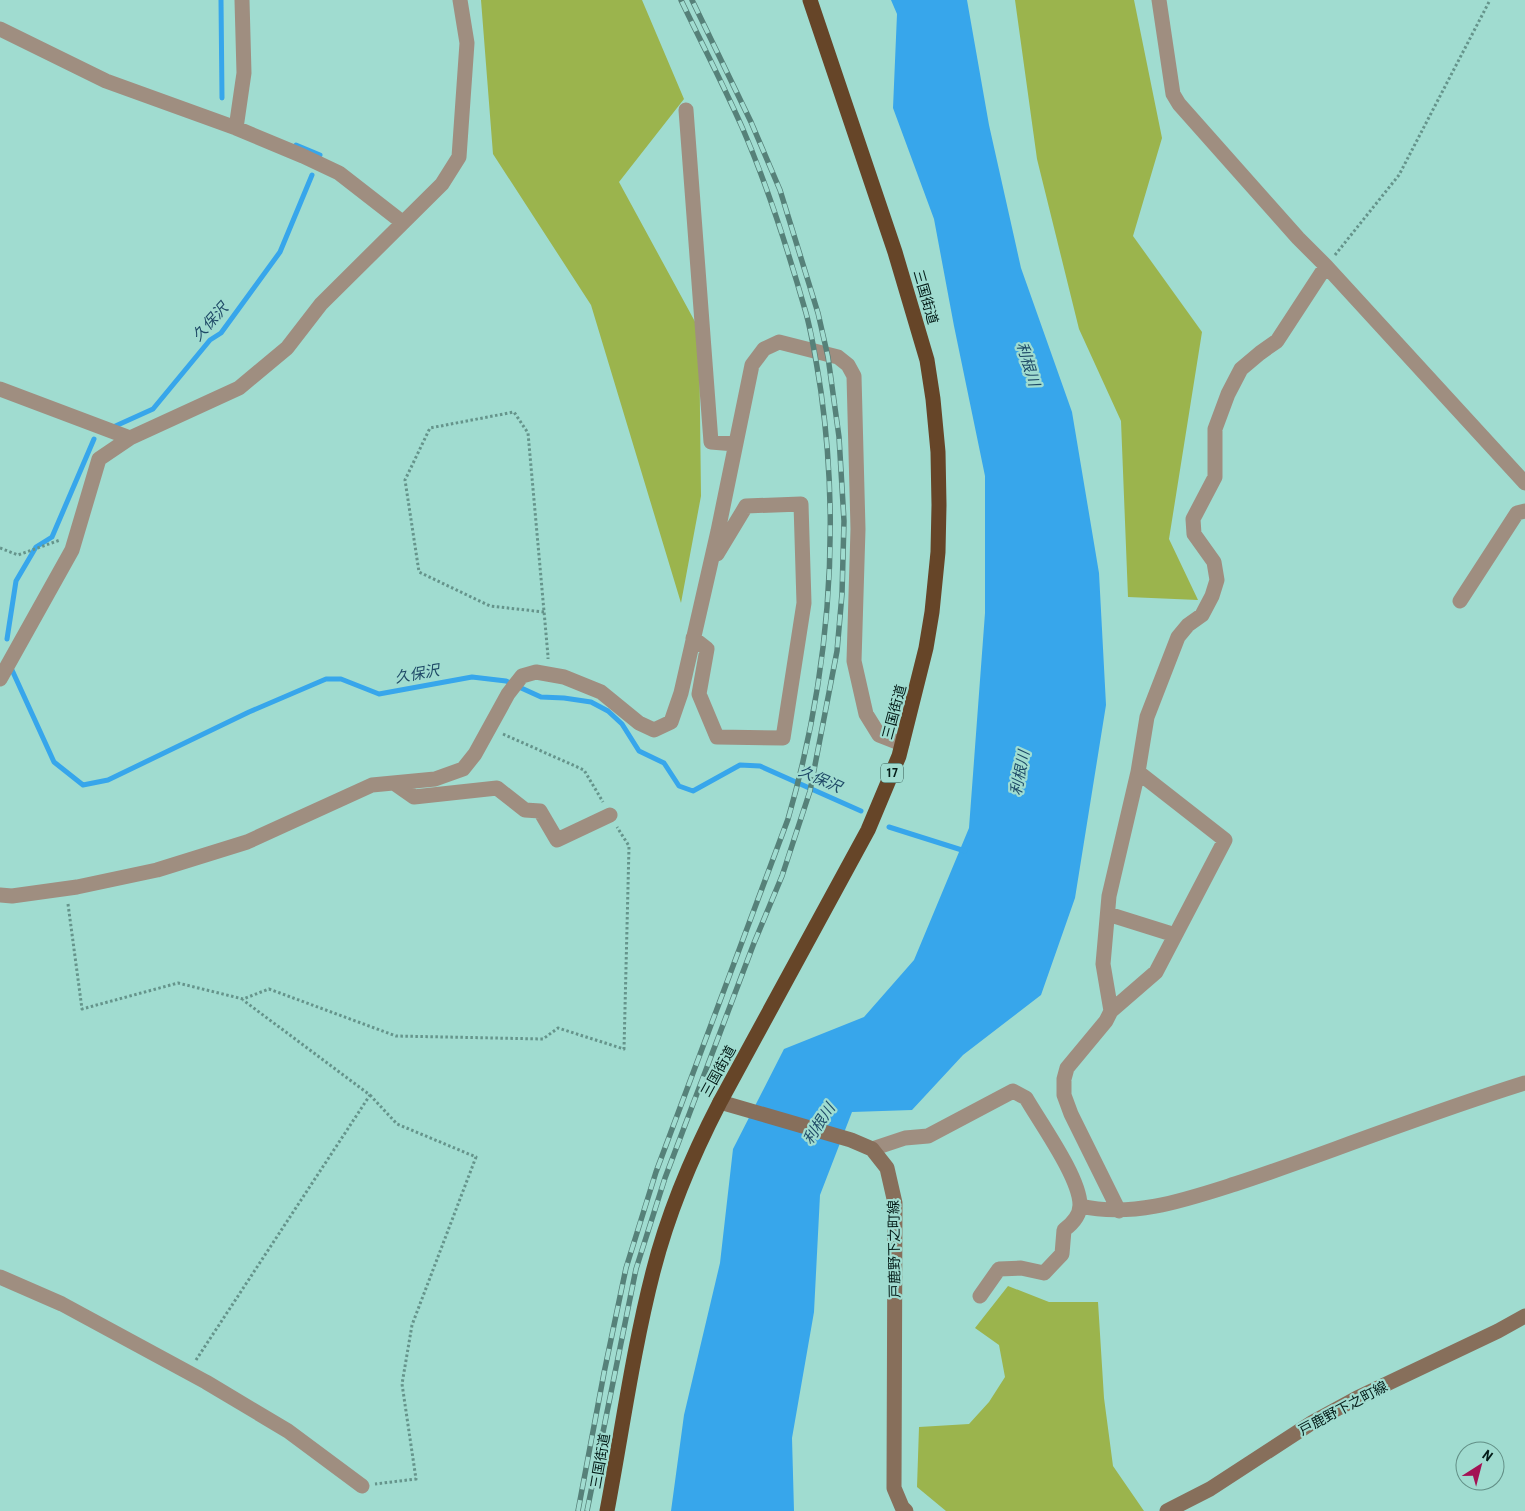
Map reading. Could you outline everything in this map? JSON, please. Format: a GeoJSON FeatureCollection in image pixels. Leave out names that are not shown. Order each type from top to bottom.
{"type":"FeatureCollection","features":[{"type":"Feature","properties":{"kind":"highway","name":"三国街道"},"geometry":{"type":"LineString","coordinates":[[607,1511],[631,1375],[653,1271],[681,1186],[698,1144],[720,1102],[868,830],[899,756],[926,648],[932,612],[937,561],[939,487],[933,399],[927,360],[895,252],[810,0]]}},
{"type":"Feature","properties":{"kind":"main road","name":"戸鹿野下之町線"},"geometry":{"type":"LineString","coordinates":[[720,1102],[851,1140],[872,1149],[887,1168],[895,1203],[894,1488],[902,1507],[906,1511]]}},
{"type":"Feature","properties":{"kind":"main road","name":"戸鹿野下之町線"},"geometry":{"type":"LineString","coordinates":[[1167,1511],[1210,1489],[1313,1422],[1357,1398],[1498,1331],[1525,1316]]}},
{"type":"Feature","properties":{"kind":"street"},"geometry":{"type":"LineString","coordinates":[[236,128],[244,73],[242,0]]}},
{"type":"Feature","properties":{"kind":"street"},"geometry":{"type":"LineString","coordinates":[[0,679],[72,550],[99,459],[130,438],[239,388],[287,348],[321,304],[442,184],[459,157],[467,43],[460,0]]}},
{"type":"Feature","properties":{"kind":"street"},"geometry":{"type":"LineString","coordinates":[[1158,0],[1173,94],[1179,104],[1298,238],[1326,266],[1525,483]]}},
{"type":"Feature","properties":{"kind":"street"},"geometry":{"type":"LineString","coordinates":[[0,29],[106,81],[236,128],[339,173],[402,222]]}},
{"type":"Feature","properties":{"kind":"street"},"geometry":{"type":"LineString","coordinates":[[686,110],[710,442],[735,444]]}},
{"type":"Feature","properties":{"kind":"street"},"geometry":{"type":"LineString","coordinates":[[1111,1011],[1103,964],[1109,896],[1138,772],[1147,717],[1178,637],[1188,625],[1202,614],[1212,596],[1217,580],[1214,562],[1194,534],[1193,519],[1215,477],[1216,429],[1228,394],[1241,369],[1277,342],[1326,266]]}},
{"type":"Feature","properties":{"kind":"street"},"geometry":{"type":"LineString","coordinates":[[0,895],[12,896],[66,888],[157,870],[247,842],[372,785],[435,779],[463,769],[475,754],[508,694],[522,676],[536,672],[564,678],[601,692],[639,723],[654,730],[671,722],[680,693],[710,566],[752,365],[764,349],[779,342],[838,358],[848,365],[854,376],[858,529],[854,660],[866,714],[879,735],[902,744]]}},
{"type":"Feature","properties":{"kind":"street"},"geometry":{"type":"LineString","coordinates":[[0,389],[130,438]]}},
{"type":"Feature","properties":{"kind":"street"},"geometry":{"type":"LineString","coordinates":[[693,638],[706,649],[699,694],[717,737],[783,738],[804,603],[801,504],[746,506],[710,566]]}},
{"type":"Feature","properties":{"kind":"street"},"geometry":{"type":"LineString","coordinates":[[1460,601],[1517,513],[1525,511]]}},
{"type":"Feature","properties":{"kind":"street"},"geometry":{"type":"LineString","coordinates":[[1119,1211],[1071,1114],[1064,1095],[1064,1079],[1068,1068],[1106,1021],[1111,1011],[1156,972],[1225,840],[1138,772]]}},
{"type":"Feature","properties":{"kind":"street"},"geometry":{"type":"LineString","coordinates":[[394,783],[414,797],[497,788],[525,810],[540,811],[558,840],[610,815]]}},
{"type":"Feature","properties":{"kind":"street"},"geometry":{"type":"LineString","coordinates":[[1108,914],[1175,935]]}},
{"type":"Feature","properties":{"kind":"street"},"geometry":{"type":"LineString","coordinates":[[1080,1206],[1097,1210],[1138,1210],[1202,1195],[1525,1083]]}},
{"type":"Feature","properties":{"kind":"street"},"geometry":{"type":"LineString","coordinates":[[872,1149],[904,1138],[928,1136],[1014,1091],[1026,1098],[1075,1180],[1080,1206],[1074,1223],[1064,1230],[1062,1254],[1044,1273],[1021,1268],[999,1269],[980,1296]]}},
{"type":"Feature","properties":{"kind":"street"},"geometry":{"type":"LineString","coordinates":[[0,1277],[62,1304],[188,1372],[288,1431],[362,1486]]}},
{"type":"Feature","properties":{"kind":"path"},"geometry":{"type":"LineString","coordinates":[[1326,266],[1399,175],[1490,0]]}},
{"type":"Feature","properties":{"kind":"path"},"geometry":{"type":"LineString","coordinates":[[544,612],[490,606],[419,572],[405,480],[430,428],[514,412],[528,433],[548,656],[544,674]]}},
{"type":"Feature","properties":{"kind":"path"},"geometry":{"type":"LineString","coordinates":[[0,548],[18,555],[77,534]]}},
{"type":"Feature","properties":{"kind":"path"},"geometry":{"type":"LineString","coordinates":[[243,999],[269,989],[396,1036],[544,1039],[558,1028],[624,1049],[629,846],[584,770],[489,728]]}},
{"type":"Feature","properties":{"kind":"path"},"geometry":{"type":"LineString","coordinates":[[66,888],[82,1009],[178,983],[243,999],[370,1095],[397,1124],[476,1158],[412,1325],[402,1384],[416,1479],[362,1486]]}},
{"type":"Feature","properties":{"kind":"path"},"geometry":{"type":"LineString","coordinates":[[188,1372],[370,1095]]}},
{"type":"Feature","properties":{"kind":"green space"},"geometry":{"type":"Polygon","coordinates":[[[481,0],[642,0],[684,99],[619,182],[699,329],[701,496],[681,603],[591,305],[493,154],[481,0]]]}},
{"type":"Feature","properties":{"kind":"green space"},"geometry":{"type":"Polygon","coordinates":[[[1015,0],[1134,0],[1162,138],[1133,236],[1202,332],[1169,539],[1198,600],[1128,597],[1121,421],[1079,329],[1037,159],[1015,0]]]}},
{"type":"Feature","properties":{"kind":"green space"},"geometry":{"type":"Polygon","coordinates":[[[1008,1286],[1049,1302],[1098,1302],[1104,1398],[1113,1466],[1144,1511],[946,1511],[917,1487],[919,1427],[969,1424],[989,1402],[1005,1377],[999,1345],[975,1328],[1008,1286]]]}},
{"type":"Feature","properties":{"kind":"water","name":"利根川"},"geometry":{"type":"Polygon","coordinates":[[[891,0],[967,0],[989,125],[1021,268],[1072,412],[1099,573],[1106,705],[1075,898],[1041,995],[963,1055],[912,1110],[852,1112],[820,1195],[814,1312],[792,1438],[794,1511],[671,1511],[684,1415],[720,1263],[733,1149],[784,1049],[864,1017],[914,960],[969,828],[985,613],[985,476],[934,219],[893,108],[897,14],[891,0]]]}},
{"type":"Feature","properties":{"kind":"waterway","name":"久保沢"},"geometry":{"type":"LineString","coordinates":[[221,0],[222,98]]}},
{"type":"Feature","properties":{"kind":"waterway","name":"久保沢"},"geometry":{"type":"LineString","coordinates":[[296,145],[320,155]]}},
{"type":"Feature","properties":{"kind":"waterway","name":"久保沢"},"geometry":{"type":"LineString","coordinates":[[111,428],[153,409],[210,340],[221,333],[280,252],[312,175]]}},
{"type":"Feature","properties":{"kind":"waterway","name":"久保沢"},"geometry":{"type":"LineString","coordinates":[[7,639],[16,581],[36,547],[52,537],[94,439]]}},
{"type":"Feature","properties":{"kind":"waterway","name":"久保沢"},"geometry":{"type":"LineString","coordinates":[[12,670],[54,762],[83,785],[108,780],[249,712],[326,679],[341,679],[379,694],[472,677],[506,681],[541,697],[591,702],[608,711],[622,724],[639,751],[664,763],[679,786],[693,791],[740,765],[760,766],[861,811]]}},
{"type":"Feature","properties":{"kind":"waterway","name":"久保沢"},"geometry":{"type":"LineString","coordinates":[[889,827],[965,851]]}},
{"type":"Feature","properties":{"kind":"railway"},"geometry":{"type":"LineString","coordinates":[[578,1511],[626,1268],[656,1172],[788,819],[802,767],[813,714],[827,607],[830,554],[830,500],[827,446],[815,352],[792,266],[760,173],[742,127],[681,0]]}},
{"type":"Feature","properties":{"kind":"railway"},"geometry":{"type":"LineString","coordinates":[[587,1511],[636,1269],[665,1178],[754,943],[782,876],[810,791],[837,651],[842,594],[844,521],[839,437],[828,357],[818,313],[780,190],[751,122],[692,0]]}}]}
